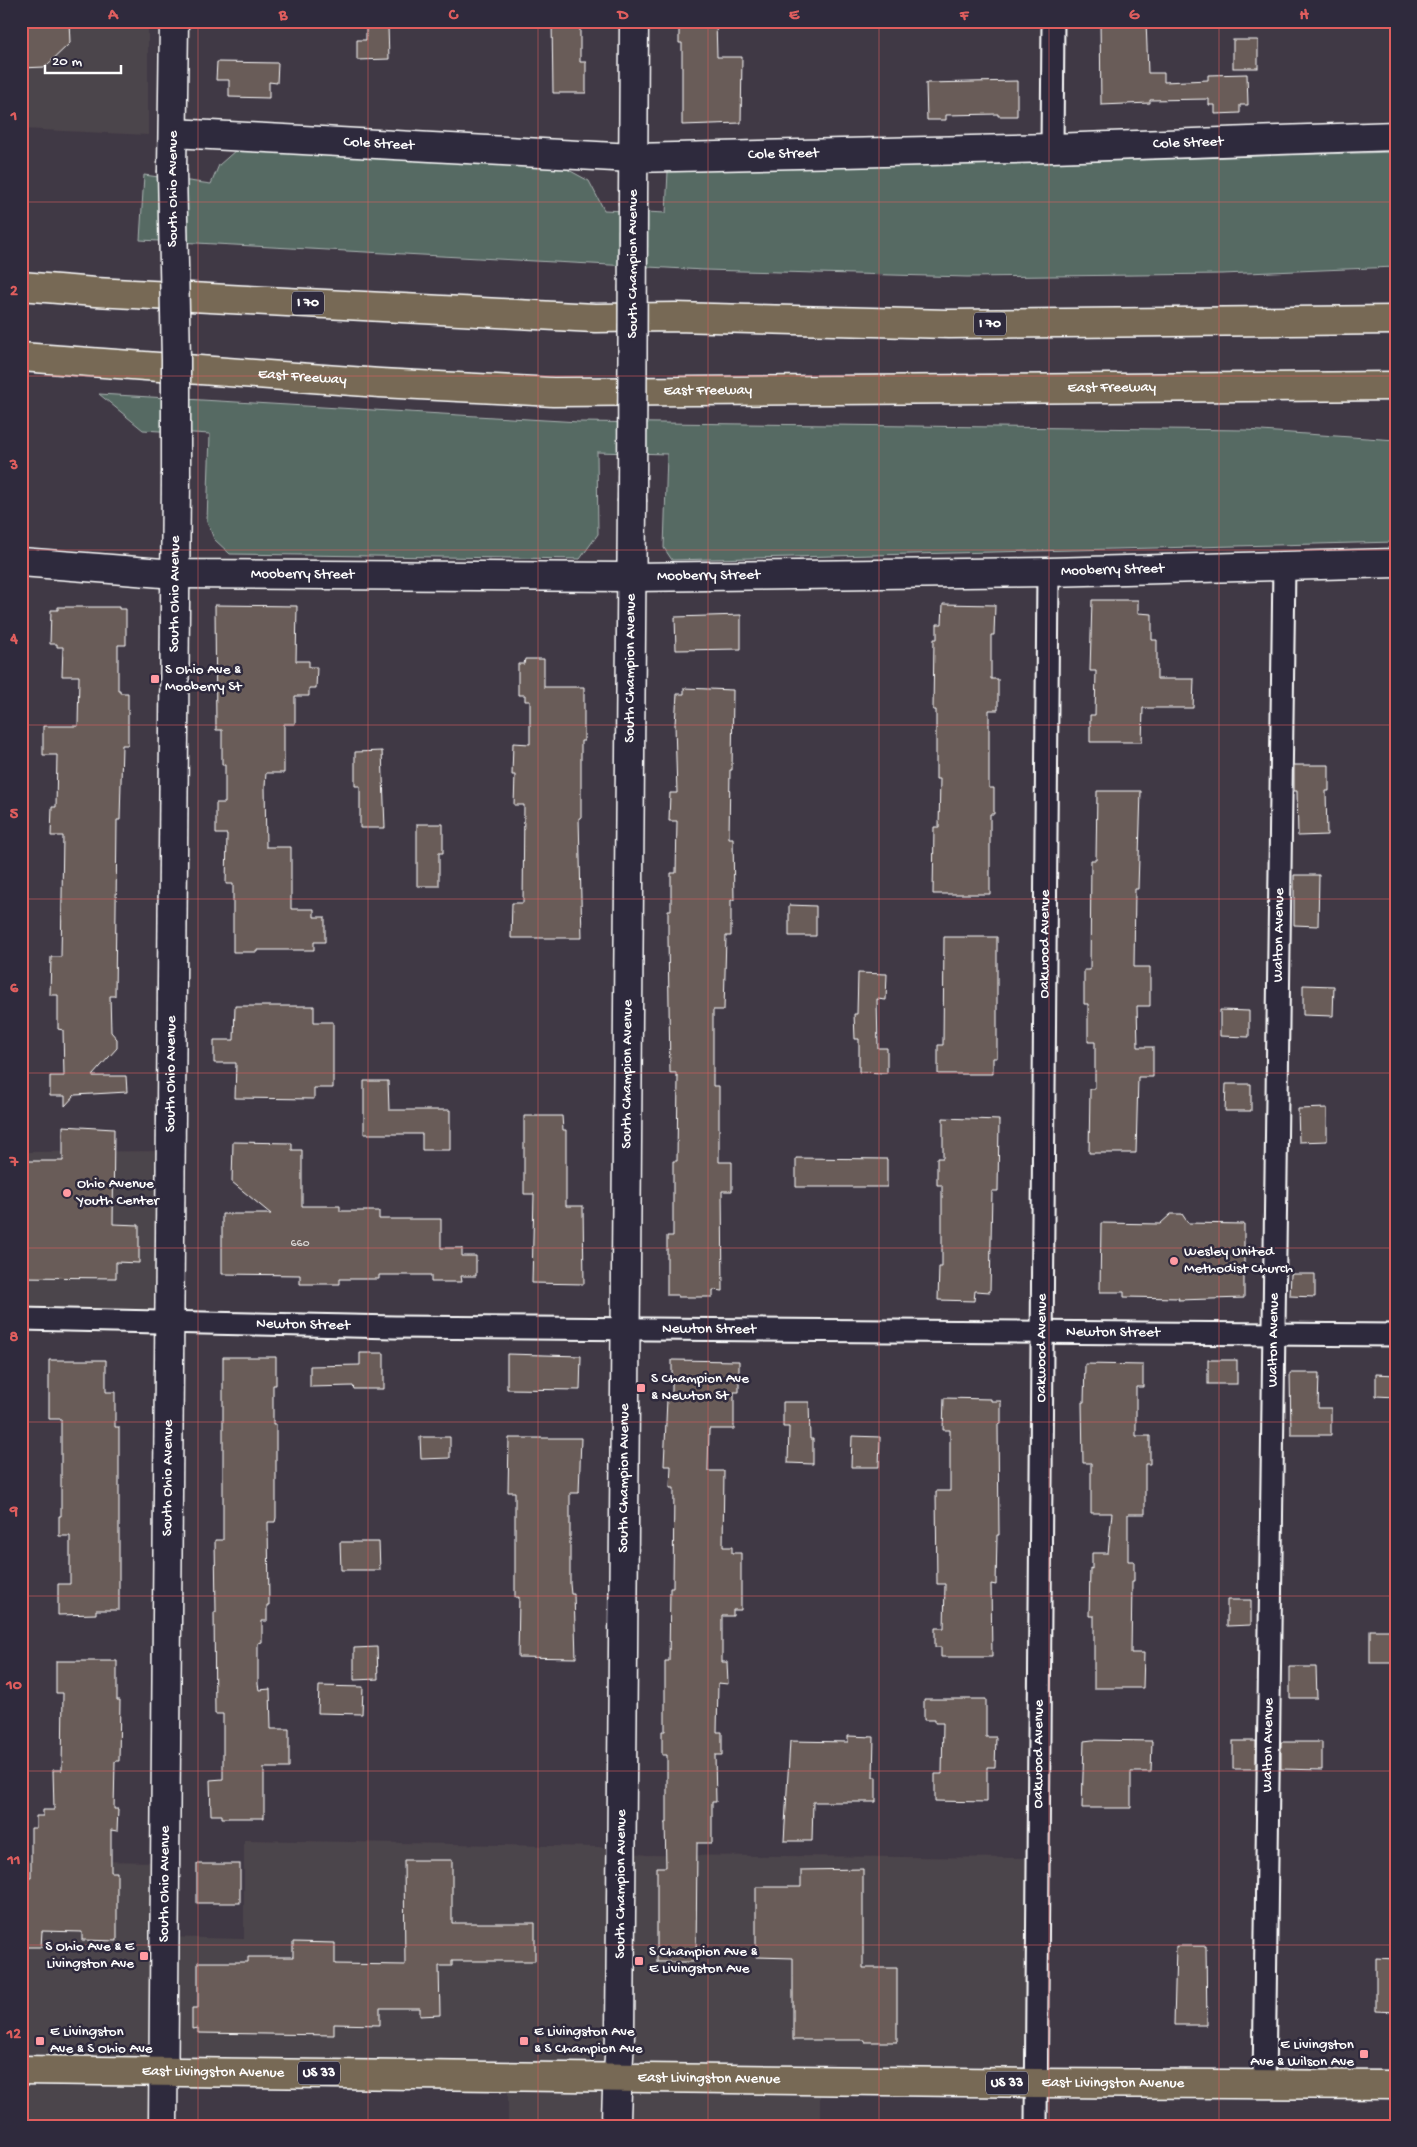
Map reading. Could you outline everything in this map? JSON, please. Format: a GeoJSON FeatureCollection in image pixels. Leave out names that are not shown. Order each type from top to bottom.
{"type":"FeatureCollection","features":[{"type":"Feature","properties":{"kind":"main road","name":"I 70"},"geometry":{"type":"LineString","coordinates":[[21,286],[95,292],[595,318],[675,317],[949,324],[1396,320]]}},
{"type":"Feature","properties":{"kind":"main road","name":"East Freeway"},"geometry":{"type":"LineString","coordinates":[[21,357],[380,383],[553,392],[1396,386]]}},
{"type":"Feature","properties":{"kind":"main road","name":"East Livingston Avenue"},"geometry":{"type":"LineString","coordinates":[[21,2070],[1036,2083],[1396,2085]]}},
{"type":"Feature","properties":{"kind":"street","name":"South Ohio Avenue"},"geometry":{"type":"LineString","coordinates":[[163,2126],[168,1321],[176,574],[176,360],[172,170],[174,21]]}},
{"type":"Feature","properties":{"kind":"street","name":"South Champion Avenue"},"geometry":{"type":"LineString","coordinates":[[616,2126],[620,2035],[632,577],[634,21]]}},
{"type":"Feature","properties":{"kind":"street"},"geometry":{"type":"LineString","coordinates":[[1052,148],[1053,21]]}},
{"type":"Feature","properties":{"kind":"street","name":"Cole Street"},"geometry":{"type":"LineString","coordinates":[[172,133],[633,158],[1052,148],[1396,136]]}},
{"type":"Feature","properties":{"kind":"street","name":"Mooberry Street"},"geometry":{"type":"LineString","coordinates":[[21,562],[176,574],[632,577],[1048,572],[1396,563]]}},
{"type":"Feature","properties":{"kind":"street","name":"Walton Avenue"},"geometry":{"type":"LineString","coordinates":[[1264,2085],[1284,566]]}},
{"type":"Feature","properties":{"kind":"street","name":"Oakwood Avenue"},"geometry":{"type":"LineString","coordinates":[[1036,2126],[1048,572]]}},
{"type":"Feature","properties":{"kind":"street","name":"Newton Street"},"geometry":{"type":"LineString","coordinates":[[21,1319],[625,1330],[1042,1331],[1396,1335]]}},
{"type":"Feature","properties":{"kind":"shaded area"},"geometry":{"type":"Polygon","coordinates":[[[21,21],[148,21],[148,135],[21,129],[21,21]]]}},
{"type":"Feature","properties":{"kind":"shaded area"},"geometry":{"type":"Polygon","coordinates":[[[170,1151],[168,1323],[21,1321],[21,1152],[170,1151]]]}},
{"type":"Feature","properties":{"kind":"shaded area"},"geometry":{"type":"Polygon","coordinates":[[[244,1840],[599,1847],[646,1855],[1034,1858],[1034,2081],[820,2079],[820,2126],[508,2126],[508,2076],[164,2072],[163,2126],[21,2126],[21,1860],[163,1862],[163,1937],[244,1939],[244,1840]]]}},
{"type":"Feature","properties":{"kind":"green space"},"geometry":{"type":"Polygon","coordinates":[[[236,150],[565,168],[589,181],[604,210],[666,213],[668,171],[1396,152],[1396,267],[1222,274],[967,277],[704,270],[140,240],[144,175],[211,184],[219,165],[236,150]]]}},
{"type":"Feature","properties":{"kind":"green space"},"geometry":{"type":"Polygon","coordinates":[[[99,394],[579,422],[1246,430],[1396,440],[1396,542],[672,560],[664,548],[667,454],[597,452],[598,534],[580,559],[230,554],[214,539],[207,521],[210,434],[143,430],[99,394]]]}},
{"type":"Feature","properties":{"kind":"building"},"geometry":{"type":"Polygon","coordinates":[[[21,21],[69,21],[70,43],[45,67],[21,68],[21,21]]]}},
{"type":"Feature","properties":{"kind":"building"},"geometry":{"type":"Polygon","coordinates":[[[552,21],[580,21],[580,62],[586,62],[586,93],[553,93],[552,21]]]}},
{"type":"Feature","properties":{"kind":"building"},"geometry":{"type":"Polygon","coordinates":[[[679,21],[716,21],[717,57],[742,57],[741,123],[682,125],[682,43],[679,43],[679,21]]]}},
{"type":"Feature","properties":{"kind":"building"},"geometry":{"type":"Polygon","coordinates":[[[1100,21],[1146,21],[1148,73],[1164,73],[1164,82],[1208,80],[1208,75],[1247,74],[1248,105],[1240,105],[1240,113],[1215,114],[1215,105],[1209,105],[1209,99],[1150,100],[1150,103],[1101,105],[1100,21]]]}},
{"type":"Feature","properties":{"kind":"building"},"geometry":{"type":"Polygon","coordinates":[[[366,26],[388,26],[389,59],[357,60],[357,40],[366,40],[366,26]]]}},
{"type":"Feature","properties":{"kind":"building"},"geometry":{"type":"Polygon","coordinates":[[[1233,40],[1258,40],[1258,68],[1233,68],[1233,40]]]}},
{"type":"Feature","properties":{"kind":"building"},"geometry":{"type":"Polygon","coordinates":[[[217,62],[278,63],[277,83],[269,82],[269,98],[229,97],[229,80],[216,80],[217,62]]]}},
{"type":"Feature","properties":{"kind":"building"},"geometry":{"type":"Polygon","coordinates":[[[1017,81],[1017,116],[998,116],[998,114],[946,115],[946,120],[927,120],[926,83],[1017,81]]]}},
{"type":"Feature","properties":{"kind":"building"},"geometry":{"type":"Polygon","coordinates":[[[1092,600],[1138,600],[1138,613],[1152,614],[1152,640],[1157,640],[1157,679],[1194,679],[1193,708],[1143,708],[1142,742],[1090,742],[1090,715],[1095,715],[1096,671],[1090,671],[1092,600]]]}},
{"type":"Feature","properties":{"kind":"building"},"geometry":{"type":"Polygon","coordinates":[[[943,604],[995,605],[994,635],[991,635],[991,679],[998,679],[998,710],[989,710],[989,788],[994,788],[994,814],[990,814],[990,894],[933,894],[934,827],[939,827],[940,779],[936,779],[936,710],[933,710],[934,639],[937,639],[937,624],[942,624],[943,604]]]}},
{"type":"Feature","properties":{"kind":"building"},"geometry":{"type":"Polygon","coordinates":[[[215,605],[297,606],[296,661],[309,661],[309,667],[317,667],[316,688],[309,688],[309,696],[295,696],[295,724],[284,724],[284,773],[266,773],[265,786],[266,847],[291,847],[291,909],[314,909],[314,917],[325,917],[325,942],[314,942],[314,950],[233,952],[233,884],[226,884],[227,834],[216,834],[216,803],[225,803],[225,765],[222,765],[222,730],[216,730],[215,605]]]}},
{"type":"Feature","properties":{"kind":"building"},"geometry":{"type":"Polygon","coordinates":[[[58,607],[119,607],[119,609],[126,609],[126,645],[118,645],[118,690],[120,690],[120,693],[128,693],[128,745],[122,745],[120,820],[117,820],[115,996],[110,996],[111,1032],[117,1039],[117,1048],[92,1076],[126,1076],[127,1092],[75,1095],[65,1106],[65,1096],[50,1096],[50,1076],[64,1076],[63,1030],[58,1029],[58,995],[50,995],[51,957],[61,957],[63,836],[51,836],[52,807],[56,807],[57,755],[43,755],[43,726],[78,726],[79,676],[62,676],[63,647],[57,647],[57,644],[50,644],[51,610],[58,610],[58,607]]]}},
{"type":"Feature","properties":{"kind":"building"},"geometry":{"type":"Polygon","coordinates":[[[741,615],[741,649],[676,650],[675,617],[741,615]]]}},
{"type":"Feature","properties":{"kind":"building"},"geometry":{"type":"Polygon","coordinates":[[[525,659],[544,659],[544,687],[584,687],[584,741],[581,741],[581,818],[579,818],[582,938],[511,938],[512,903],[523,903],[524,805],[514,805],[515,775],[512,775],[513,743],[530,744],[530,701],[525,701],[525,695],[518,695],[518,664],[524,664],[525,659]]]}},
{"type":"Feature","properties":{"kind":"building"},"geometry":{"type":"Polygon","coordinates":[[[684,688],[733,690],[729,838],[733,838],[734,900],[731,900],[731,936],[726,936],[724,1010],[713,1010],[713,1086],[719,1086],[719,1162],[732,1162],[732,1191],[722,1191],[723,1291],[713,1290],[713,1297],[678,1297],[678,1295],[667,1295],[667,1236],[673,1236],[673,1161],[677,1161],[678,1076],[676,1076],[676,1073],[670,1073],[668,936],[668,910],[671,910],[671,873],[676,873],[677,821],[669,821],[670,793],[677,793],[675,724],[677,694],[684,694],[684,688]]]}},
{"type":"Feature","properties":{"kind":"building"},"geometry":{"type":"Polygon","coordinates":[[[382,751],[385,828],[360,828],[360,786],[355,786],[355,752],[382,751]]]}},
{"type":"Feature","properties":{"kind":"building"},"geometry":{"type":"Polygon","coordinates":[[[1294,765],[1329,765],[1329,791],[1326,791],[1327,835],[1298,836],[1297,791],[1294,791],[1294,765]]]}},
{"type":"Feature","properties":{"kind":"building"},"geometry":{"type":"Polygon","coordinates":[[[1097,791],[1141,791],[1138,889],[1135,889],[1134,967],[1150,967],[1150,1006],[1137,1006],[1138,1047],[1153,1047],[1153,1077],[1138,1077],[1136,1153],[1089,1153],[1090,1089],[1095,1089],[1095,1042],[1088,1042],[1088,1004],[1084,1004],[1084,970],[1090,970],[1091,860],[1096,860],[1097,791]]]}},
{"type":"Feature","properties":{"kind":"building"},"geometry":{"type":"Polygon","coordinates":[[[417,824],[443,824],[443,853],[439,853],[439,886],[417,886],[417,824]]]}},
{"type":"Feature","properties":{"kind":"building"},"geometry":{"type":"Polygon","coordinates":[[[1294,875],[1319,875],[1318,926],[1294,925],[1294,875]]]}},
{"type":"Feature","properties":{"kind":"building"},"geometry":{"type":"Polygon","coordinates":[[[789,905],[816,906],[816,936],[789,936],[789,905]]]}},
{"type":"Feature","properties":{"kind":"building"},"geometry":{"type":"Polygon","coordinates":[[[944,937],[997,937],[997,1058],[993,1058],[993,1074],[938,1074],[938,1045],[943,1045],[944,937]]]}},
{"type":"Feature","properties":{"kind":"building"},"geometry":{"type":"Polygon","coordinates":[[[858,973],[887,974],[886,1000],[877,999],[878,1048],[887,1048],[887,1073],[859,1072],[859,1039],[855,1039],[854,1014],[857,1014],[858,973]]]}},
{"type":"Feature","properties":{"kind":"building"},"geometry":{"type":"Polygon","coordinates":[[[1303,985],[1334,986],[1333,1016],[1303,1015],[1303,985]]]}},
{"type":"Feature","properties":{"kind":"building"},"geometry":{"type":"Polygon","coordinates":[[[235,1006],[314,1006],[314,1022],[333,1022],[333,1088],[314,1088],[314,1099],[235,1098],[236,1063],[214,1063],[214,1040],[234,1040],[235,1006]]]}},
{"type":"Feature","properties":{"kind":"building"},"geometry":{"type":"Polygon","coordinates":[[[1220,1010],[1249,1011],[1249,1037],[1220,1036],[1220,1010]]]}},
{"type":"Feature","properties":{"kind":"building"},"geometry":{"type":"Polygon","coordinates":[[[364,1081],[388,1081],[389,1110],[450,1110],[450,1150],[422,1150],[422,1134],[364,1134],[364,1081]]]}},
{"type":"Feature","properties":{"kind":"building"},"geometry":{"type":"Polygon","coordinates":[[[1226,1084],[1251,1084],[1251,1111],[1225,1111],[1226,1084]]]}},
{"type":"Feature","properties":{"kind":"building"},"geometry":{"type":"Polygon","coordinates":[[[1327,1108],[1327,1141],[1299,1142],[1298,1109],[1327,1108]]]}},
{"type":"Feature","properties":{"kind":"building"},"geometry":{"type":"Polygon","coordinates":[[[524,1116],[562,1116],[563,1130],[566,1130],[566,1206],[583,1206],[584,1284],[532,1283],[534,1194],[524,1194],[524,1116]]]}},
{"type":"Feature","properties":{"kind":"building"},"geometry":{"type":"Polygon","coordinates":[[[943,1118],[999,1120],[998,1191],[992,1191],[990,1292],[975,1291],[974,1301],[938,1300],[939,1267],[942,1267],[942,1185],[937,1185],[937,1158],[943,1158],[943,1118]]]}},
{"type":"Feature","properties":{"kind":"building","name":"Ohio Avenue Youth Center"},"geometry":{"type":"Polygon","coordinates":[[[63,1126],[114,1129],[113,1224],[139,1225],[139,1263],[116,1262],[116,1278],[21,1277],[21,1161],[63,1161],[63,1126]]]}},
{"type":"Feature","properties":{"kind":"building"},"geometry":{"type":"Polygon","coordinates":[[[233,1142],[292,1143],[292,1150],[302,1150],[302,1206],[340,1206],[340,1211],[379,1211],[379,1219],[441,1219],[441,1248],[462,1248],[462,1256],[476,1256],[476,1276],[461,1276],[462,1282],[431,1282],[431,1275],[379,1275],[379,1279],[340,1279],[340,1284],[300,1284],[300,1275],[222,1274],[222,1214],[271,1214],[232,1182],[233,1142]]]}},
{"type":"Feature","properties":{"kind":"building"},"geometry":{"type":"Polygon","coordinates":[[[796,1158],[887,1159],[887,1187],[796,1187],[796,1158]]]}},
{"type":"Feature","properties":{"kind":"building","name":"Wesley United Methodist Church"},"geometry":{"type":"Polygon","coordinates":[[[1171,1214],[1182,1214],[1188,1223],[1244,1224],[1244,1298],[1178,1300],[1179,1298],[1124,1297],[1124,1292],[1100,1292],[1101,1223],[1160,1224],[1171,1214]]]}},
{"type":"Feature","properties":{"kind":"building"},"geometry":{"type":"Polygon","coordinates":[[[1291,1274],[1315,1274],[1315,1297],[1290,1296],[1291,1274]]]}},
{"type":"Feature","properties":{"kind":"building"},"geometry":{"type":"Polygon","coordinates":[[[360,1353],[384,1353],[384,1389],[354,1389],[353,1386],[310,1387],[310,1366],[360,1365],[360,1353]]]}},
{"type":"Feature","properties":{"kind":"building"},"geometry":{"type":"Polygon","coordinates":[[[507,1354],[581,1356],[580,1390],[507,1389],[507,1354]]]}},
{"type":"Feature","properties":{"kind":"building"},"geometry":{"type":"Polygon","coordinates":[[[223,1357],[276,1357],[276,1385],[273,1385],[273,1424],[276,1424],[276,1518],[275,1522],[268,1522],[269,1605],[267,1605],[267,1621],[262,1621],[262,1642],[258,1643],[258,1684],[259,1690],[270,1689],[271,1729],[289,1729],[289,1768],[264,1768],[264,1818],[222,1818],[222,1815],[211,1815],[210,1780],[223,1779],[223,1714],[215,1714],[214,1612],[216,1612],[215,1540],[223,1540],[223,1357]]]}},
{"type":"Feature","properties":{"kind":"building"},"geometry":{"type":"Polygon","coordinates":[[[49,1360],[106,1360],[106,1392],[115,1392],[115,1427],[119,1427],[119,1610],[96,1610],[96,1614],[58,1615],[58,1584],[70,1584],[70,1536],[59,1536],[59,1516],[61,1516],[61,1419],[49,1419],[49,1360]]]}},
{"type":"Feature","properties":{"kind":"building"},"geometry":{"type":"Polygon","coordinates":[[[672,1360],[739,1361],[739,1392],[734,1392],[734,1429],[709,1429],[708,1471],[724,1471],[723,1547],[732,1547],[732,1553],[741,1553],[741,1610],[733,1610],[733,1616],[722,1616],[722,1662],[727,1662],[728,1684],[718,1683],[717,1732],[722,1732],[722,1755],[715,1755],[716,1802],[712,1802],[712,1843],[697,1843],[696,1962],[657,1962],[657,1867],[666,1867],[667,1755],[662,1755],[662,1731],[665,1731],[665,1661],[669,1661],[670,1588],[673,1588],[674,1488],[670,1488],[671,1466],[664,1466],[667,1399],[672,1399],[672,1360]]]}},
{"type":"Feature","properties":{"kind":"building"},"geometry":{"type":"Polygon","coordinates":[[[1208,1360],[1237,1360],[1237,1384],[1208,1384],[1208,1360]]]}},
{"type":"Feature","properties":{"kind":"building"},"geometry":{"type":"Polygon","coordinates":[[[1085,1364],[1143,1365],[1143,1387],[1136,1387],[1136,1436],[1150,1436],[1150,1464],[1145,1464],[1145,1514],[1128,1514],[1128,1561],[1134,1561],[1131,1653],[1144,1653],[1143,1688],[1094,1688],[1094,1616],[1089,1616],[1090,1568],[1092,1569],[1092,1553],[1108,1553],[1112,1513],[1091,1513],[1091,1463],[1083,1463],[1082,1402],[1084,1402],[1085,1364]]]}},
{"type":"Feature","properties":{"kind":"building"},"geometry":{"type":"Polygon","coordinates":[[[1290,1373],[1319,1373],[1318,1408],[1331,1408],[1331,1435],[1291,1435],[1290,1373]]]}},
{"type":"Feature","properties":{"kind":"building"},"geometry":{"type":"Polygon","coordinates":[[[1376,1374],[1396,1375],[1396,1397],[1376,1396],[1376,1374]]]}},
{"type":"Feature","properties":{"kind":"building"},"geometry":{"type":"Polygon","coordinates":[[[944,1398],[1001,1401],[1001,1424],[998,1424],[999,1535],[997,1535],[996,1585],[991,1584],[992,1657],[941,1657],[941,1647],[935,1647],[935,1628],[944,1628],[945,1584],[937,1584],[936,1491],[950,1491],[950,1430],[943,1430],[944,1398]]]}},
{"type":"Feature","properties":{"kind":"building"},"geometry":{"type":"Polygon","coordinates":[[[783,1402],[809,1402],[810,1439],[813,1439],[813,1464],[788,1463],[789,1427],[783,1427],[783,1402]]]}},
{"type":"Feature","properties":{"kind":"building"},"geometry":{"type":"Polygon","coordinates":[[[852,1436],[880,1437],[879,1467],[851,1467],[852,1436]]]}},
{"type":"Feature","properties":{"kind":"building"},"geometry":{"type":"Polygon","coordinates":[[[420,1437],[450,1437],[450,1458],[421,1459],[420,1437]]]}},
{"type":"Feature","properties":{"kind":"building"},"geometry":{"type":"Polygon","coordinates":[[[509,1438],[581,1438],[579,1493],[570,1493],[570,1584],[571,1594],[574,1594],[576,1658],[518,1657],[519,1597],[515,1597],[515,1492],[508,1492],[509,1438]]]}},
{"type":"Feature","properties":{"kind":"building"},"geometry":{"type":"Polygon","coordinates":[[[340,1542],[379,1542],[380,1570],[341,1570],[340,1542]]]}},
{"type":"Feature","properties":{"kind":"building"},"geometry":{"type":"Polygon","coordinates":[[[1227,1600],[1251,1600],[1251,1625],[1227,1626],[1227,1600]]]}},
{"type":"Feature","properties":{"kind":"building"},"geometry":{"type":"Polygon","coordinates":[[[1370,1630],[1396,1630],[1396,1663],[1370,1663],[1370,1630]]]}},
{"type":"Feature","properties":{"kind":"building"},"geometry":{"type":"Polygon","coordinates":[[[377,1647],[378,1679],[354,1680],[354,1648],[377,1647]]]}},
{"type":"Feature","properties":{"kind":"building"},"geometry":{"type":"Polygon","coordinates":[[[56,1661],[117,1661],[117,1700],[120,1700],[119,1761],[115,1761],[114,1809],[118,1809],[117,1831],[111,1830],[111,1872],[117,1872],[117,1941],[82,1940],[82,1932],[42,1931],[41,1947],[21,1947],[21,1878],[31,1878],[31,1828],[36,1828],[36,1816],[43,1816],[43,1810],[54,1810],[53,1770],[62,1770],[63,1693],[56,1693],[56,1661]]]}},
{"type":"Feature","properties":{"kind":"building"},"geometry":{"type":"Polygon","coordinates":[[[1290,1667],[1316,1667],[1317,1698],[1290,1698],[1290,1667]]]}},
{"type":"Feature","properties":{"kind":"building"},"geometry":{"type":"Polygon","coordinates":[[[319,1686],[363,1687],[362,1714],[318,1713],[319,1686]]]}},
{"type":"Feature","properties":{"kind":"building"},"geometry":{"type":"Polygon","coordinates":[[[924,1699],[986,1699],[986,1737],[996,1737],[995,1767],[987,1767],[987,1802],[935,1801],[935,1774],[942,1774],[943,1723],[935,1723],[935,1720],[924,1720],[924,1699]]]}},
{"type":"Feature","properties":{"kind":"building"},"geometry":{"type":"Polygon","coordinates":[[[848,1736],[874,1737],[873,1777],[876,1777],[876,1802],[813,1802],[812,1841],[784,1841],[790,1741],[848,1742],[848,1736]]]}},
{"type":"Feature","properties":{"kind":"building"},"geometry":{"type":"Polygon","coordinates":[[[1084,1741],[1152,1741],[1151,1772],[1131,1772],[1131,1808],[1082,1808],[1084,1741]]]}},
{"type":"Feature","properties":{"kind":"building"},"geometry":{"type":"Polygon","coordinates":[[[1233,1741],[1256,1741],[1256,1769],[1233,1769],[1233,1741]]]}},
{"type":"Feature","properties":{"kind":"building"},"geometry":{"type":"Polygon","coordinates":[[[1281,1742],[1322,1742],[1322,1770],[1281,1769],[1281,1742]]]}},
{"type":"Feature","properties":{"kind":"building"},"geometry":{"type":"Polygon","coordinates":[[[404,1860],[452,1860],[452,1923],[535,1923],[535,1961],[452,1961],[452,1966],[439,1966],[440,2015],[420,2016],[420,2008],[380,2008],[380,2025],[334,2024],[334,2035],[198,2033],[198,2028],[192,2029],[192,2008],[198,2008],[198,1962],[248,1962],[248,1957],[293,1957],[293,1942],[335,1943],[335,1964],[405,1965],[404,1860]]]}},
{"type":"Feature","properties":{"kind":"building"},"geometry":{"type":"Polygon","coordinates":[[[197,1864],[240,1864],[240,1903],[197,1903],[197,1864]]]}},
{"type":"Feature","properties":{"kind":"building"},"geometry":{"type":"Polygon","coordinates":[[[863,1869],[863,1968],[897,1968],[897,2042],[793,2040],[793,1958],[756,1957],[756,1887],[801,1887],[801,1870],[863,1869]]]}},
{"type":"Feature","properties":{"kind":"building"},"geometry":{"type":"Polygon","coordinates":[[[1176,1946],[1206,1946],[1207,2025],[1174,2025],[1176,1946]]]}},
{"type":"Feature","properties":{"kind":"building"},"geometry":{"type":"Polygon","coordinates":[[[1376,1958],[1396,1959],[1396,2012],[1376,2011],[1376,1958]]]}},
{"type":"Feature","properties":{"kind":"place","name":"S Ohio Ave & Mooberry St"},"geometry":{"type":"Point","coordinates":[155,679]}},
{"type":"Feature","properties":{"kind":"place","name":"Ohio Avenue Youth Center"},"geometry":{"type":"Point","coordinates":[67,1193]}},
{"type":"Feature","properties":{"kind":"place","name":"Wesley United Methodist Church"},"geometry":{"type":"Point","coordinates":[1174,1261]}},
{"type":"Feature","properties":{"kind":"place","name":"S Champion Ave & Newton St"},"geometry":{"type":"Point","coordinates":[641,1388]}},
{"type":"Feature","properties":{"kind":"place","name":"S Ohio Ave & E Livingston Ave"},"geometry":{"type":"Point","coordinates":[144,1956]}},
{"type":"Feature","properties":{"kind":"place","name":"S Champion Ave & E Livingston Ave"},"geometry":{"type":"Point","coordinates":[639,1961]}},
{"type":"Feature","properties":{"kind":"place","name":"E Livingston Ave & S Ohio Ave"},"geometry":{"type":"Point","coordinates":[40,2041]}},
{"type":"Feature","properties":{"kind":"place","name":"E Livingston Ave & S Champion Ave"},"geometry":{"type":"Point","coordinates":[524,2041]}},
{"type":"Feature","properties":{"kind":"place","name":"E Livingston Ave & Wilson Ave"},"geometry":{"type":"Point","coordinates":[1364,2054]}}]}
